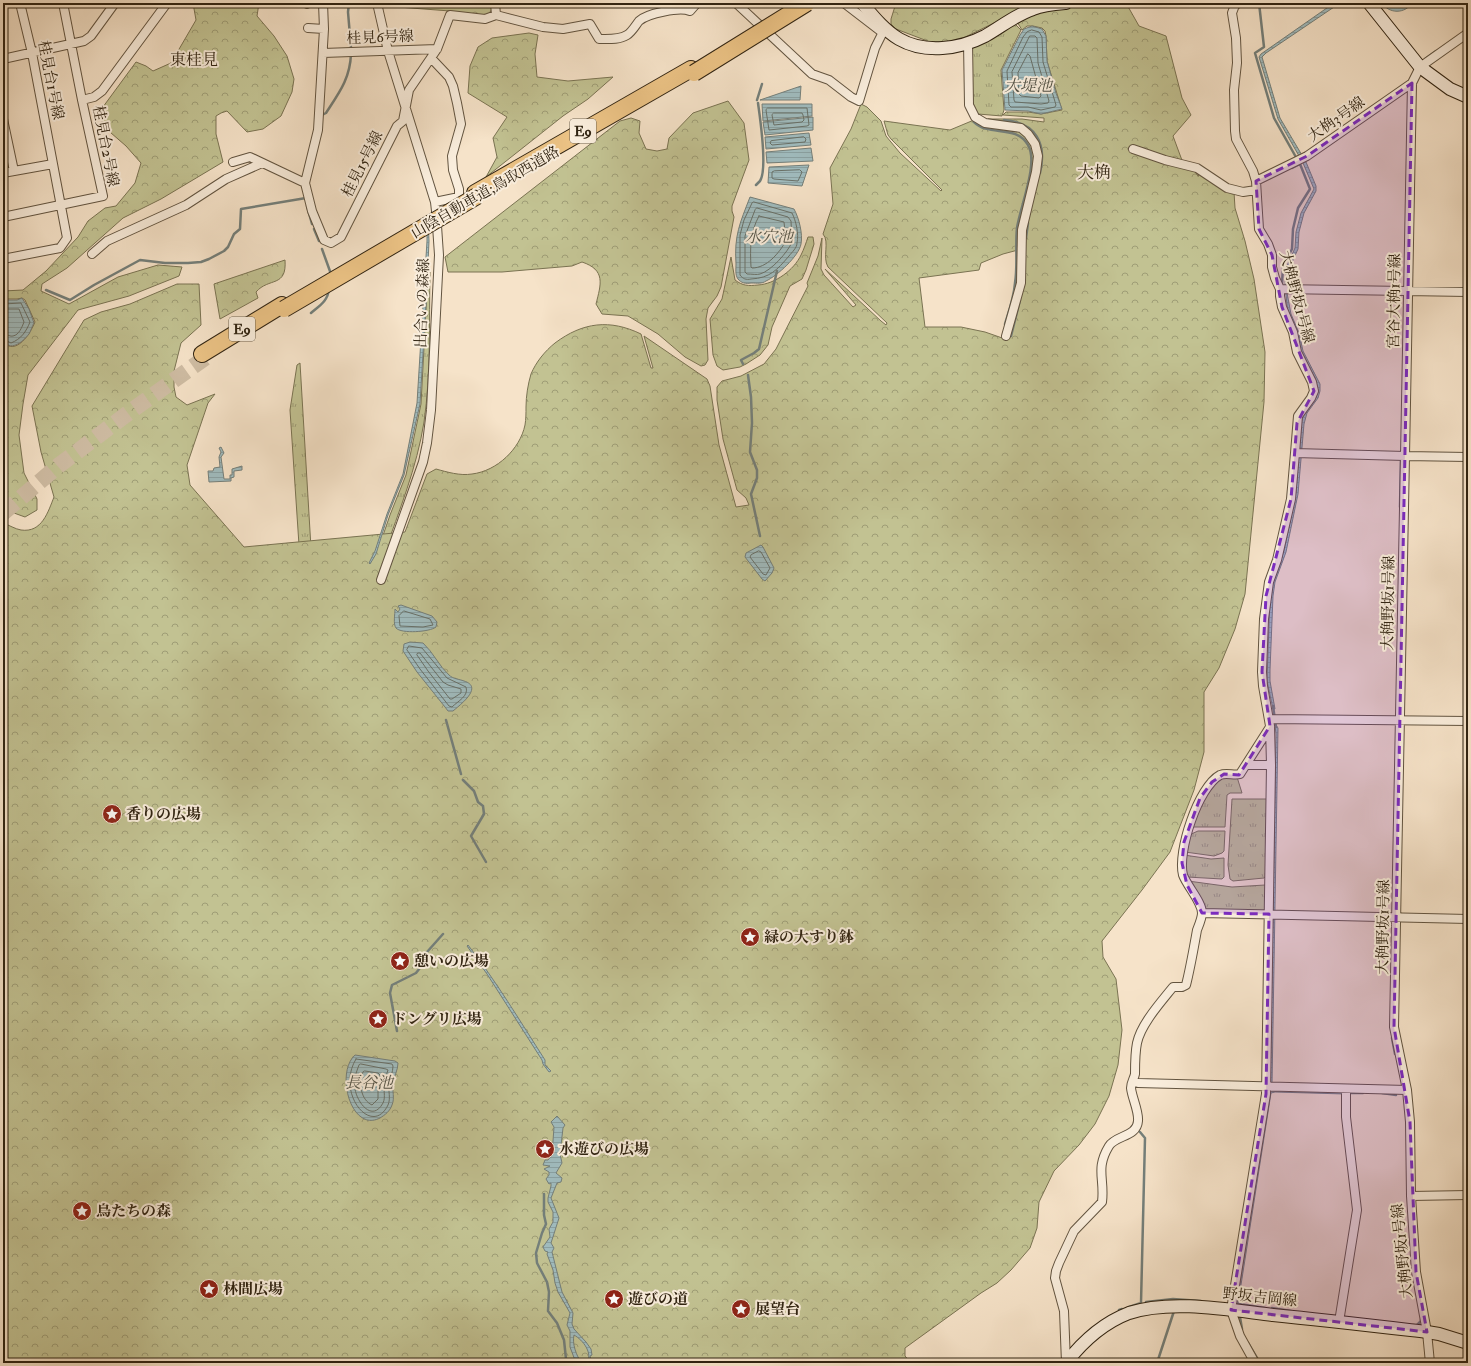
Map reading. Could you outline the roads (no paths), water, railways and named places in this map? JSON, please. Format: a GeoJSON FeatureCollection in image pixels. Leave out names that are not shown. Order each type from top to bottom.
{"type":"FeatureCollection","features":[{"type":"Feature","properties":{"kind":"highway","name":"山陰自動車道;鳥取西道路"},"geometry":{"type":"LineString","coordinates":[[692,71],[798,3]]}},
{"type":"Feature","properties":{"kind":"highway","name":"山陰自動車道;鳥取西道路"},"geometry":{"type":"LineString","coordinates":[[203,356],[373,253],[692,71],[807,3]]}},
{"type":"Feature","properties":{"kind":"street","name":"桂見台1号線"},"geometry":{"type":"LineString","coordinates":[[3,259],[60,248],[66,238],[32,53],[20,3]]}},
{"type":"Feature","properties":{"kind":"street","name":"桂見台2号線"},"geometry":{"type":"LineString","coordinates":[[3,217],[103,196],[82,100],[64,3]]}},
{"type":"Feature","properties":{"kind":"street"},"geometry":{"type":"LineString","coordinates":[[3,59],[84,41],[90,36],[115,3]]}},
{"type":"Feature","properties":{"kind":"street"},"geometry":{"type":"LineString","coordinates":[[82,100],[94,97],[102,90],[167,3]]}},
{"type":"Feature","properties":{"kind":"street","name":"桂見15号線"},"geometry":{"type":"LineString","coordinates":[[323,3],[324,29],[318,130],[305,183],[312,211],[324,240],[331,243],[341,237],[397,126],[403,121],[409,90],[437,50],[450,15],[485,19],[496,15],[543,27],[563,29],[590,24],[599,39],[625,36],[644,17],[664,11],[686,9],[690,11],[697,3]]}},
{"type":"Feature","properties":{"kind":"street","name":"出合いの森線"},"geometry":{"type":"LineString","coordinates":[[377,3],[388,51],[405,110],[435,202],[439,254],[432,410],[427,443],[423,462],[382,580]]}},
{"type":"Feature","properties":{"kind":"street"},"geometry":{"type":"LineString","coordinates":[[495,3],[496,15]]}},
{"type":"Feature","properties":{"kind":"street"},"geometry":{"type":"LineString","coordinates":[[736,3],[812,74],[829,80],[851,97],[859,101],[875,48],[884,31]]}},
{"type":"Feature","properties":{"kind":"street"},"geometry":{"type":"LineString","coordinates":[[844,3],[884,31],[911,44],[924,47],[952,48],[984,36],[1018,15],[1034,8],[1066,3]]}},
{"type":"Feature","properties":{"kind":"street"},"geometry":{"type":"LineString","coordinates":[[862,3],[884,31]]}},
{"type":"Feature","properties":{"kind":"street","name":"大桷野坂1号線"},"geometry":{"type":"LineString","coordinates":[[1238,3],[1232,13],[1236,38],[1237,64],[1234,90],[1236,139],[1253,171],[1256,181],[1259,229],[1268,244],[1272,255],[1272,267],[1280,289],[1282,307],[1293,332],[1297,352],[1312,382],[1314,391],[1312,398],[1298,416],[1295,453]]}},
{"type":"Feature","properties":{"kind":"street"},"geometry":{"type":"LineString","coordinates":[[1369,3],[1420,67],[1450,89],[1468,97]]}},
{"type":"Feature","properties":{"kind":"street"},"geometry":{"type":"LineString","coordinates":[[308,28],[324,29]]}},
{"type":"Feature","properties":{"kind":"street"},"geometry":{"type":"LineString","coordinates":[[1420,67],[1468,33]]}},
{"type":"Feature","properties":{"kind":"street"},"geometry":{"type":"LineString","coordinates":[[968,43],[969,105],[975,116],[985,123],[1020,128],[1028,134],[1035,144],[1038,156],[1036,172],[1022,230],[1021,282],[1006,336]]}},
{"type":"Feature","properties":{"kind":"street","name":"桂見6号線"},"geometry":{"type":"LineString","coordinates":[[323,53],[437,50]]}},
{"type":"Feature","properties":{"kind":"street"},"geometry":{"type":"LineString","coordinates":[[431,58],[449,77],[453,86],[460,124],[452,156],[453,170],[459,189],[459,197],[435,202]]}},
{"type":"Feature","properties":{"kind":"street","name":"大桷3号線"},"geometry":{"type":"LineString","coordinates":[[1256,181],[1308,156],[1412,83],[1420,67]]}},
{"type":"Feature","properties":{"kind":"street","name":"宮谷大桷1号線"},"geometry":{"type":"LineString","coordinates":[[1405,456],[1412,83]]}},
{"type":"Feature","properties":{"kind":"street"},"geometry":{"type":"LineString","coordinates":[[3,119],[14,171]]}},
{"type":"Feature","properties":{"kind":"street"},"geometry":{"type":"LineString","coordinates":[[1134,149],[1165,160],[1191,165],[1227,188],[1243,192],[1256,190]]}},
{"type":"Feature","properties":{"kind":"street"},"geometry":{"type":"LineString","coordinates":[[233,162],[250,157],[305,183]]}},
{"type":"Feature","properties":{"kind":"street"},"geometry":{"type":"LineString","coordinates":[[92,254],[106,241],[186,205],[226,179],[262,163]]}},
{"type":"Feature","properties":{"kind":"street"},"geometry":{"type":"LineString","coordinates":[[3,173],[53,164]]}},
{"type":"Feature","properties":{"kind":"street"},"geometry":{"type":"LineString","coordinates":[[1191,165],[1198,176]]}},
{"type":"Feature","properties":{"kind":"street"},"geometry":{"type":"LineString","coordinates":[[1280,289],[1468,292]]}},
{"type":"Feature","properties":{"kind":"street"},"geometry":{"type":"LineString","coordinates":[[1255,1363],[1240,1336],[1232,1310],[1266,1094],[1271,765],[1270,722],[1263,686],[1262,672],[1266,596],[1269,582],[1277,560],[1290,506],[1295,453],[1468,457]]}},
{"type":"Feature","properties":{"kind":"street","name":"大桷野坂1号線"},"geometry":{"type":"LineString","coordinates":[[1405,456],[1394,1027],[1407,1090],[1410,1122],[1411,1196],[1416,1272],[1430,1363]]}},
{"type":"Feature","properties":{"kind":"street"},"geometry":{"type":"LineString","coordinates":[[1270,722],[1401,720],[1468,721]]}},
{"type":"Feature","properties":{"kind":"street"},"geometry":{"type":"LineString","coordinates":[[1066,1363],[1064,1311],[1055,1278],[1057,1267],[1074,1231],[1102,1202],[1100,1174],[1101,1164],[1110,1144],[1136,1128],[1138,1121],[1131,1083],[1134,1076],[1137,1043],[1142,1028],[1173,987],[1182,987],[1186,985],[1202,913],[1194,894],[1187,885],[1183,874],[1182,863],[1184,842],[1200,798],[1218,776],[1224,774],[1240,774],[1247,765],[1270,722]]}},
{"type":"Feature","properties":{"kind":"street"},"geometry":{"type":"LineString","coordinates":[[1247,765],[1271,765]]}},
{"type":"Feature","properties":{"kind":"street"},"geometry":{"type":"LineString","coordinates":[[1202,913],[1468,919]]}},
{"type":"Feature","properties":{"kind":"street"},"geometry":{"type":"LineString","coordinates":[[1138,1083],[1266,1086],[1278,1088],[1407,1090]]}},
{"type":"Feature","properties":{"kind":"street"},"geometry":{"type":"LineString","coordinates":[[1339,1322],[1357,1210],[1346,1117],[1346,1089]]}},
{"type":"Feature","properties":{"kind":"street"},"geometry":{"type":"LineString","coordinates":[[1411,1196],[1468,1196]]}},
{"type":"Feature","properties":{"kind":"street","name":"野坂吉岡線"},"geometry":{"type":"LineString","coordinates":[[1066,1363],[1084,1342],[1113,1320],[1151,1307],[1166,1306],[1232,1310],[1426,1332],[1439,1334],[1468,1343]]}},
{"type":"Feature","properties":{"kind":"water"},"geometry":{"type":"Polygon","coordinates":[[[1334,3],[1340,3],[1262,57],[1280,118],[1306,162],[1316,186],[1316,191],[1304,213],[1299,232],[1298,249],[1289,269],[1287,293],[1291,314],[1299,333],[1303,351],[1320,384],[1318,398],[1307,413],[1304,424],[1298,494],[1286,552],[1275,582],[1273,596],[1270,670],[1270,681],[1275,709],[1273,709],[1267,681],[1270,597],[1273,582],[1284,551],[1296,492],[1301,424],[1304,412],[1318,391],[1316,381],[1302,354],[1288,314],[1285,286],[1286,268],[1295,248],[1296,232],[1301,213],[1314,189],[1303,163],[1278,119],[1259,57],[1261,54],[1334,3]]]}},
{"type":"Feature","properties":{"kind":"water"},"geometry":{"type":"Polygon","coordinates":[[[1382,3],[1412,3],[1409,7],[1401,11],[1393,11],[1385,7],[1382,3]]]}},
{"type":"Feature","properties":{"kind":"water","name":"大堤池"},"geometry":{"type":"Polygon","coordinates":[[[1032,26],[1042,29],[1046,36],[1047,61],[1062,109],[1041,114],[1028,111],[1005,110],[1002,70],[1024,29],[1032,26]]]}},
{"type":"Feature","properties":{"kind":"water"},"geometry":{"type":"Polygon","coordinates":[[[801,86],[800,100],[760,100],[801,86]]]}},
{"type":"Feature","properties":{"kind":"water"},"geometry":{"type":"Polygon","coordinates":[[[762,104],[812,104],[812,116],[763,121],[762,104]]]}},
{"type":"Feature","properties":{"kind":"water"},"geometry":{"type":"Polygon","coordinates":[[[813,117],[813,130],[765,135],[763,122],[813,117]]]}},
{"type":"Feature","properties":{"kind":"water"},"geometry":{"type":"Polygon","coordinates":[[[809,133],[811,145],[766,149],[765,137],[809,133]]]}},
{"type":"Feature","properties":{"kind":"water"},"geometry":{"type":"Polygon","coordinates":[[[811,148],[813,161],[767,163],[766,152],[811,148]]]}},
{"type":"Feature","properties":{"kind":"water"},"geometry":{"type":"Polygon","coordinates":[[[809,165],[802,186],[768,183],[769,167],[809,165]]]}},
{"type":"Feature","properties":{"kind":"water","name":"水穴池"},"geometry":{"type":"Polygon","coordinates":[[[750,197],[794,209],[801,231],[801,244],[792,260],[771,278],[761,283],[742,282],[738,279],[736,274],[737,237],[750,197]]]}},
{"type":"Feature","properties":{"kind":"water"},"geometry":{"type":"Polygon","coordinates":[[[428,220],[429,241],[420,404],[404,475],[388,515],[376,554],[370,564],[369,563],[375,551],[387,514],[403,474],[417,403],[428,220]]]}},
{"type":"Feature","properties":{"kind":"water"},"geometry":{"type":"Polygon","coordinates":[[[22,298],[29,309],[34,323],[29,334],[20,343],[12,346],[6,344],[3,340],[3,300],[17,300],[22,298]]]}},
{"type":"Feature","properties":{"kind":"water"},"geometry":{"type":"Polygon","coordinates":[[[221,447],[224,453],[221,457],[224,479],[230,479],[232,469],[242,466],[242,470],[234,471],[234,477],[231,478],[231,481],[209,482],[208,471],[213,471],[214,468],[220,467],[219,457],[221,452],[219,448],[221,447]]]}},
{"type":"Feature","properties":{"kind":"water"},"geometry":{"type":"Polygon","coordinates":[[[761,545],[774,568],[772,573],[765,581],[745,557],[746,553],[761,545]]]}},
{"type":"Feature","properties":{"kind":"water"},"geometry":{"type":"Polygon","coordinates":[[[401,605],[432,616],[437,622],[436,627],[433,629],[416,632],[399,630],[396,628],[394,619],[395,609],[398,612],[400,609],[398,606],[401,605]]]}},
{"type":"Feature","properties":{"kind":"water"},"geometry":{"type":"Polygon","coordinates":[[[410,642],[423,643],[449,675],[470,684],[472,687],[469,696],[453,711],[448,711],[417,672],[403,651],[404,644],[410,642]]]}},
{"type":"Feature","properties":{"kind":"water"},"geometry":{"type":"Polygon","coordinates":[[[1275,725],[1278,728],[1272,1085],[1344,1092],[1345,1094],[1271,1093],[1237,1304],[1270,1093],[1275,725]]]}},
{"type":"Feature","properties":{"kind":"water"},"geometry":{"type":"Polygon","coordinates":[[[468,945],[508,1001],[545,1060],[545,1065],[551,1071],[549,1072],[543,1064],[542,1060],[487,974],[467,946],[468,945]]]}},
{"type":"Feature","properties":{"kind":"water","name":"長谷池"},"geometry":{"type":"Polygon","coordinates":[[[355,1055],[395,1061],[398,1063],[393,1084],[393,1102],[389,1111],[380,1118],[370,1120],[361,1117],[354,1109],[349,1099],[346,1087],[346,1075],[349,1063],[355,1055]]]}},
{"type":"Feature","properties":{"kind":"water"},"geometry":{"type":"Polygon","coordinates":[[[557,1116],[565,1125],[563,1128],[560,1154],[562,1163],[556,1173],[562,1178],[561,1182],[557,1183],[551,1198],[559,1218],[551,1243],[554,1248],[552,1252],[562,1292],[573,1313],[572,1324],[574,1329],[591,1349],[592,1355],[590,1356],[592,1363],[587,1363],[589,1359],[588,1351],[584,1343],[574,1335],[575,1349],[582,1363],[576,1363],[570,1347],[570,1331],[567,1325],[570,1313],[558,1292],[553,1270],[547,1254],[548,1252],[545,1251],[543,1247],[550,1237],[549,1229],[553,1222],[553,1212],[548,1202],[551,1183],[549,1184],[546,1179],[549,1172],[544,1169],[550,1166],[543,1165],[545,1160],[548,1160],[552,1155],[554,1127],[551,1122],[557,1116]]]}},
{"type":"Feature","properties":{"kind":"waterway"},"geometry":{"type":"LineString","coordinates":[[349,3],[348,12],[351,48]]}},
{"type":"Feature","properties":{"kind":"waterway"},"geometry":{"type":"LineString","coordinates":[[1259,3],[1264,47],[1255,53],[1274,118],[1297,159]]}},
{"type":"Feature","properties":{"kind":"waterway"},"geometry":{"type":"LineString","coordinates":[[1425,59],[1436,51]]}},
{"type":"Feature","properties":{"kind":"waterway"},"geometry":{"type":"LineString","coordinates":[[322,115],[326,113],[343,85],[348,71],[351,54]]}},
{"type":"Feature","properties":{"kind":"waterway"},"geometry":{"type":"LineString","coordinates":[[757,100],[762,84]]}},
{"type":"Feature","properties":{"kind":"waterway"},"geometry":{"type":"LineString","coordinates":[[756,185],[760,181],[763,166],[763,143],[758,103]]}},
{"type":"Feature","properties":{"kind":"waterway"},"geometry":{"type":"LineString","coordinates":[[1004,120],[1024,125],[1037,136],[1042,152],[1040,173]]}},
{"type":"Feature","properties":{"kind":"waterway"},"geometry":{"type":"LineString","coordinates":[[974,122],[987,129],[1010,132],[1017,135],[1028,145],[1031,153],[1028,185],[1017,228],[1014,288],[1005,324]]}},
{"type":"Feature","properties":{"kind":"waterway"},"geometry":{"type":"LineString","coordinates":[[1282,284],[1283,266],[1292,249],[1293,229],[1298,208],[1310,189],[1300,164],[1292,168]]}},
{"type":"Feature","properties":{"kind":"waterway"},"geometry":{"type":"LineString","coordinates":[[46,290],[70,300],[140,260],[165,263],[201,262],[224,251],[228,247],[234,234],[240,229],[241,209],[306,198]]}},
{"type":"Feature","properties":{"kind":"waterway"},"geometry":{"type":"LineString","coordinates":[[307,206],[312,224]]}},
{"type":"Feature","properties":{"kind":"waterway"},"geometry":{"type":"LineString","coordinates":[[1026,238],[1028,223]]}},
{"type":"Feature","properties":{"kind":"waterway"},"geometry":{"type":"LineString","coordinates":[[314,229],[319,241]]}},
{"type":"Feature","properties":{"kind":"waterway"},"geometry":{"type":"LineString","coordinates":[[322,249],[331,274]]}},
{"type":"Feature","properties":{"kind":"waterway"},"geometry":{"type":"LineString","coordinates":[[743,364],[741,360],[759,349],[777,271]]}},
{"type":"Feature","properties":{"kind":"waterway"},"geometry":{"type":"LineString","coordinates":[[311,313],[325,300],[329,289]]}},
{"type":"Feature","properties":{"kind":"waterway"},"geometry":{"type":"LineString","coordinates":[[1011,336],[1020,300]]}},
{"type":"Feature","properties":{"kind":"waterway"},"geometry":{"type":"LineString","coordinates":[[1292,346],[1295,356]]}},
{"type":"Feature","properties":{"kind":"waterway"},"geometry":{"type":"LineString","coordinates":[[748,375],[752,423],[750,452],[757,470],[757,478],[751,494],[760,536]]}},
{"type":"Feature","properties":{"kind":"waterway"},"geometry":{"type":"LineString","coordinates":[[1400,507],[1401,459]]}},
{"type":"Feature","properties":{"kind":"waterway"},"geometry":{"type":"LineString","coordinates":[[1273,706],[1276,727]]}},
{"type":"Feature","properties":{"kind":"waterway"},"geometry":{"type":"LineString","coordinates":[[446,720],[461,774]]}},
{"type":"Feature","properties":{"kind":"waterway"},"geometry":{"type":"LineString","coordinates":[[463,780],[474,791],[478,802],[483,806],[484,814],[471,836],[486,862]]}},
{"type":"Feature","properties":{"kind":"waterway"},"geometry":{"type":"LineString","coordinates":[[397,1031],[390,993],[392,985],[416,973],[423,964],[427,952],[443,934]]}},
{"type":"Feature","properties":{"kind":"waterway"},"geometry":{"type":"LineString","coordinates":[[1392,1038],[1395,1054]]}},
{"type":"Feature","properties":{"kind":"waterway"},"geometry":{"type":"LineString","coordinates":[[1349,1093],[1363,1093]]}},
{"type":"Feature","properties":{"kind":"waterway"},"geometry":{"type":"LineString","coordinates":[[1382,1093],[1396,1095]]}},
{"type":"Feature","properties":{"kind":"waterway"},"geometry":{"type":"LineString","coordinates":[[1129,1307],[1141,1303],[1145,1138],[1140,1132]]}},
{"type":"Feature","properties":{"kind":"waterway"},"geometry":{"type":"LineString","coordinates":[[544,1194],[544,1215],[546,1224],[536,1253],[537,1263],[547,1282],[549,1292],[548,1311],[557,1323],[564,1340],[565,1363]]}},
{"type":"Feature","properties":{"kind":"waterway"},"geometry":{"type":"LineString","coordinates":[[1146,1302],[1173,1299],[1201,1301]]}},
{"type":"Feature","properties":{"kind":"waterway"},"geometry":{"type":"LineString","coordinates":[[1239,1304],[1265,1308]]}},
{"type":"Feature","properties":{"kind":"waterway"},"geometry":{"type":"LineString","coordinates":[[1272,1308],[1291,1311]]}},
{"type":"Feature","properties":{"kind":"waterway"},"geometry":{"type":"LineString","coordinates":[[1157,1363],[1174,1311]]}},
{"type":"Feature","properties":{"kind":"waterway"},"geometry":{"type":"LineString","coordinates":[[1240,1317],[1242,1329]]}},
{"type":"Feature","properties":{"kind":"waterway"},"geometry":{"type":"LineString","coordinates":[[1414,1325],[1416,1326],[1421,1319]]}},
{"type":"Feature","properties":{"kind":"waterway"},"geometry":{"type":"LineString","coordinates":[[1248,1343],[1260,1363]]}},
{"type":"Feature","properties":{"kind":"tunnel"},"geometry":{"type":"LineString","coordinates":[[3,513],[58,466],[205,358]]}},
{"type":"Feature","properties":{"kind":"place","name":"香りの広場"},"geometry":{"type":"Point","coordinates":[112,814]}},
{"type":"Feature","properties":{"kind":"place","name":"緑の大すり鉢"},"geometry":{"type":"Point","coordinates":[750,937]}},
{"type":"Feature","properties":{"kind":"place","name":"憩いの広場"},"geometry":{"type":"Point","coordinates":[400,961]}},
{"type":"Feature","properties":{"kind":"place","name":"ドングリ広場"},"geometry":{"type":"Point","coordinates":[378,1019]}},
{"type":"Feature","properties":{"kind":"place","name":"水遊びの広場"},"geometry":{"type":"Point","coordinates":[545,1149]}},
{"type":"Feature","properties":{"kind":"place","name":"鳥たちの森"},"geometry":{"type":"Point","coordinates":[82,1211]}},
{"type":"Feature","properties":{"kind":"place","name":"林間広場"},"geometry":{"type":"Point","coordinates":[209,1289]}},
{"type":"Feature","properties":{"kind":"place","name":"遊びの道"},"geometry":{"type":"Point","coordinates":[614,1299]}},
{"type":"Feature","properties":{"kind":"place","name":"展望台"},"geometry":{"type":"Point","coordinates":[741,1309]}},
{"type":"Feature","properties":{"kind":"district","name":"東桂見"},"geometry":{"type":"Point","coordinates":[194,59]}},
{"type":"Feature","properties":{"kind":"district","name":"大桷"},"geometry":{"type":"Point","coordinates":[1094,172]}}]}
